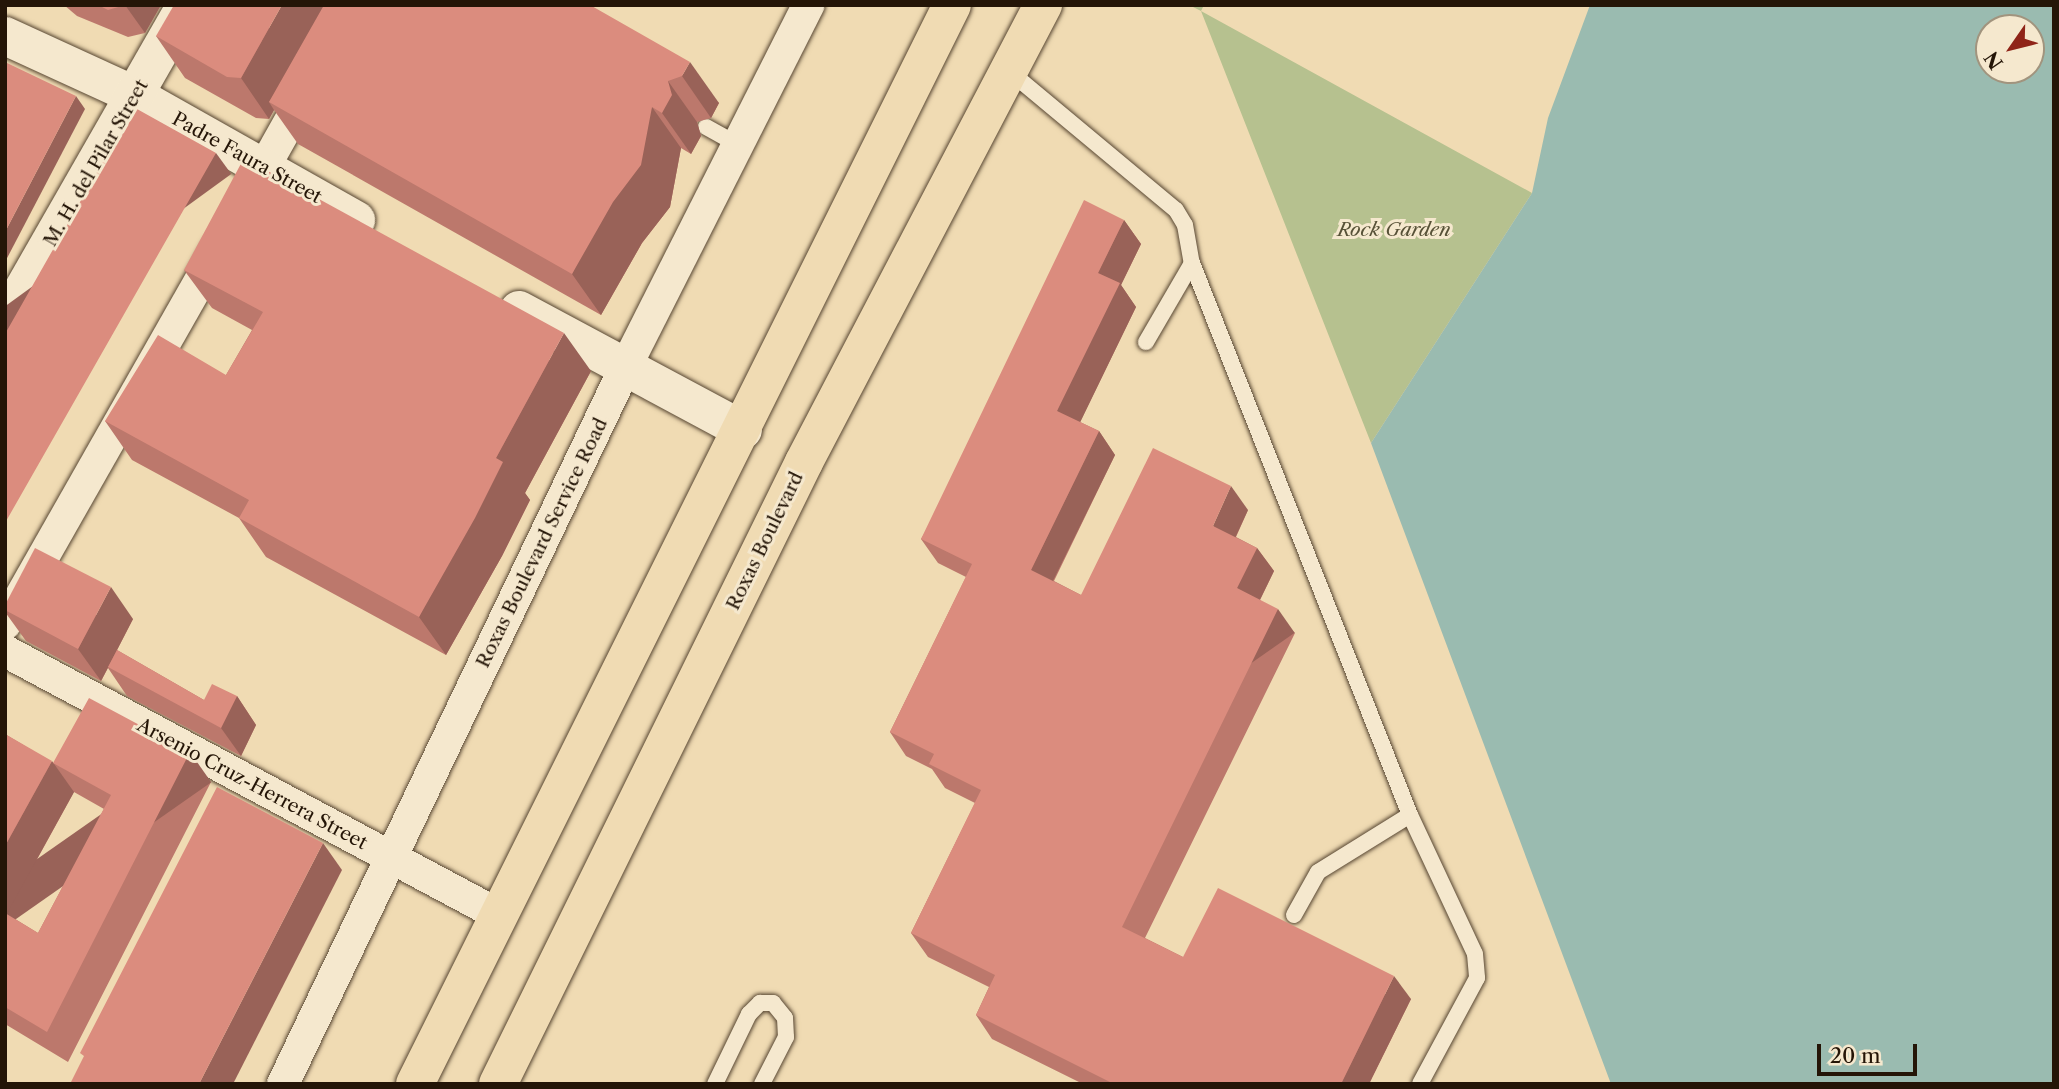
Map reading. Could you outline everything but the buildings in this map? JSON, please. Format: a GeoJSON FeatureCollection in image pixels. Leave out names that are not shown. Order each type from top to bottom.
{"type":"FeatureCollection","features":[{"type":"Feature","properties":{"kind":"highway"},"geometry":{"type":"LineString","coordinates":[[415,1084],[743,430],[952,5]]}},
{"type":"Feature","properties":{"kind":"highway","name":"Roxas Boulevard"},"geometry":{"type":"LineString","coordinates":[[498,1084],[804,462],[1043,5]]}},
{"type":"Feature","properties":{"kind":"street","name":"M. H. del Pilar Street"},"geometry":{"type":"LineString","coordinates":[[5,321],[186,5]]}},
{"type":"Feature","properties":{"kind":"street","name":"Roxas Boulevard Service Road"},"geometry":{"type":"LineString","coordinates":[[283,1084],[625,368],[808,5]]}},
{"type":"Feature","properties":{"kind":"street","name":"Padre Faura Street"},"geometry":{"type":"LineString","coordinates":[[5,36],[134,95],[383,235]]}},
{"type":"Feature","properties":{"kind":"street"},"geometry":{"type":"LineString","coordinates":[[5,624],[322,64]]}},
{"type":"Feature","properties":{"kind":"street"},"geometry":{"type":"LineString","coordinates":[[491,294],[743,430]]}},
{"type":"Feature","properties":{"kind":"street","name":"Arsenio Cruz-Herrera Street"},"geometry":{"type":"LineString","coordinates":[[5,651],[228,788],[391,858],[499,915]]}},
{"type":"Feature","properties":{"kind":"lane"},"geometry":{"type":"LineString","coordinates":[[1009,71],[1176,210],[1185,225],[1192,263],[1409,815],[1466,932],[1478,972],[1420,1084]]}},
{"type":"Feature","properties":{"kind":"lane"},"geometry":{"type":"LineString","coordinates":[[706,127],[738,145]]}},
{"type":"Feature","properties":{"kind":"lane"},"geometry":{"type":"LineString","coordinates":[[1146,342],[1192,263]]}},
{"type":"Feature","properties":{"kind":"lane"},"geometry":{"type":"LineString","coordinates":[[1294,915],[1318,872],[1409,815]]}},
{"type":"Feature","properties":{"kind":"lane"},"geometry":{"type":"LineString","coordinates":[[715,1084],[749,1014],[760,1003],[774,1003],[785,1018],[786,1037],[762,1084]]}},
{"type":"Feature","properties":{"kind":"green space"},"geometry":{"type":"Polygon","coordinates":[[[1189,5],[1204,5],[1201,11],[1189,5]]]}},
{"type":"Feature","properties":{"kind":"green space","name":"Rock Garden"},"geometry":{"type":"Polygon","coordinates":[[[1201,11],[1532,193],[1371,443],[1201,11]]]}},
{"type":"Feature","properties":{"kind":"water"},"geometry":{"type":"Polygon","coordinates":[[[1590,5],[2054,5],[2054,1084],[1611,1084],[1371,443],[1532,193],[1548,118],[1590,5]]]}}]}
